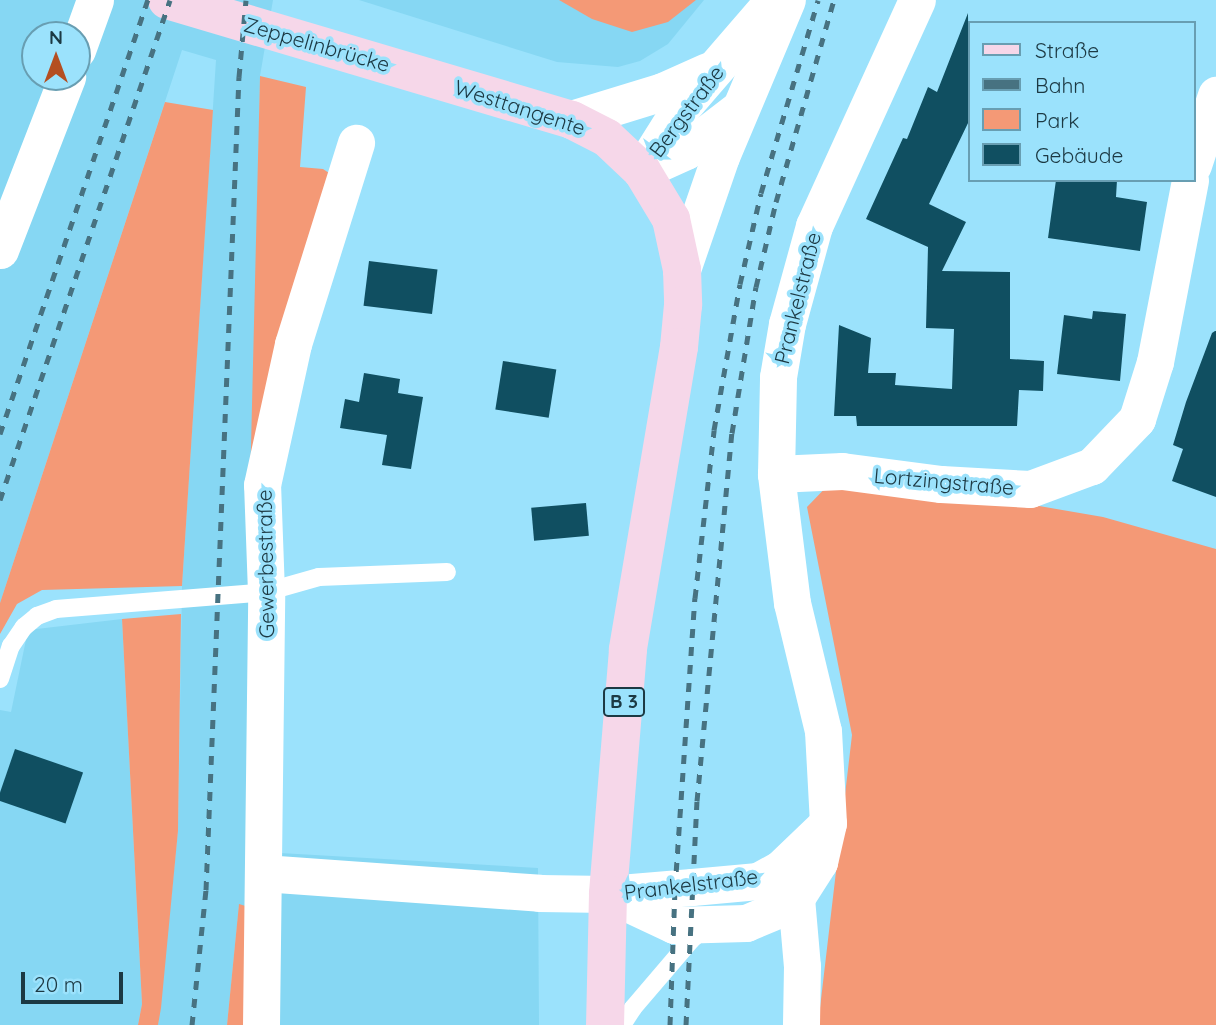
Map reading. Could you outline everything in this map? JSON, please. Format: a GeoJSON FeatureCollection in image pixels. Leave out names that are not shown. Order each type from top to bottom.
{"type":"FeatureCollection","features":[{"type":"Feature","properties":{"kind":"main road","name":"Zeppelinbrücke"},"geometry":{"type":"LineString","coordinates":[[167,0],[426,76]]}},
{"type":"Feature","properties":{"kind":"main road","name":"Bergstraße"},"geometry":{"type":"LineString","coordinates":[[642,170],[681,109],[775,0]]}},
{"type":"Feature","properties":{"kind":"main road","name":"Bergstraße"},"geometry":{"type":"LineString","coordinates":[[642,170],[686,151],[745,105],[787,0]]}},
{"type":"Feature","properties":{"kind":"main road"},"geometry":{"type":"LineString","coordinates":[[572,120],[663,92],[716,68]]}},
{"type":"Feature","properties":{"kind":"main road","name":"Westtangente"},"geometry":{"type":"LineString","coordinates":[[426,76],[572,120],[607,138],[642,170]]}},
{"type":"Feature","properties":{"kind":"main road"},"geometry":{"type":"LineString","coordinates":[[682,270],[721,157],[745,105]]}},
{"type":"Feature","properties":{"kind":"main road","name":"B 3"},"geometry":{"type":"LineString","coordinates":[[605,1025],[608,894],[628,650],[679,347],[682,270],[671,219],[642,170]]}},
{"type":"Feature","properties":{"kind":"street"},"geometry":{"type":"LineString","coordinates":[[87,21],[94,0]]}},
{"type":"Feature","properties":{"kind":"street","name":"Prankelstraße"},"geometry":{"type":"LineString","coordinates":[[608,894],[674,925],[746,923],[784,907],[789,883],[828,823],[823,731],[792,603],[775,474],[778,377],[787,324],[814,226],[917,0]]}},
{"type":"Feature","properties":{"kind":"street"},"geometry":{"type":"LineString","coordinates":[[0,250],[62,91]]}},
{"type":"Feature","properties":{"kind":"street"},"geometry":{"type":"LineString","coordinates":[[1195,159],[1216,95]]}},
{"type":"Feature","properties":{"kind":"street","name":"Gewerbestraße"},"geometry":{"type":"LineString","coordinates":[[261,1025],[266,592],[262,485],[293,344],[356,143]]}},
{"type":"Feature","properties":{"kind":"street","name":"Lortzingstraße"},"geometry":{"type":"LineString","coordinates":[[775,474],[842,471],[942,485],[1030,489],[1092,466],[1137,419],[1155,362],[1190,182]]}},
{"type":"Feature","properties":{"kind":"street"},"geometry":{"type":"LineString","coordinates":[[263,873],[539,893],[608,894]]}},
{"type":"Feature","properties":{"kind":"street","name":"Prankelstraße"},"geometry":{"type":"LineString","coordinates":[[608,894],[758,881],[789,883]]}},
{"type":"Feature","properties":{"kind":"street"},"geometry":{"type":"LineString","coordinates":[[789,883],[802,966],[801,1025]]}},
{"type":"Feature","properties":{"kind":"lane"},"geometry":{"type":"LineString","coordinates":[[0,679],[11,646],[23,627],[37,616],[56,609],[266,592],[319,577],[447,572]]}},
{"type":"Feature","properties":{"kind":"lane"},"geometry":{"type":"LineString","coordinates":[[622,1025],[633,1008],[691,940],[709,925]]}},
{"type":"Feature","properties":{"kind":"shaded area"},"geometry":{"type":"Polygon","coordinates":[[[0,0],[273,0],[260,76],[246,851],[538,868],[539,1025],[253,1025],[239,905],[227,1025],[158,1025],[178,831],[182,586],[216,60],[182,50],[0,603],[0,0]]]}},
{"type":"Feature","properties":{"kind":"shaded area"},"geometry":{"type":"Polygon","coordinates":[[[359,0],[704,0],[668,44],[640,61],[618,67],[557,62],[359,0]]]}},
{"type":"Feature","properties":{"kind":"shaded area"},"geometry":{"type":"Polygon","coordinates":[[[122,619],[142,1004],[138,1025],[0,1025],[0,710],[11,712],[28,630],[122,619]]]}},
{"type":"Feature","properties":{"kind":"green space"},"geometry":{"type":"Polygon","coordinates":[[[559,0],[696,0],[668,22],[632,32],[592,19],[559,0]]]}},
{"type":"Feature","properties":{"kind":"green space"},"geometry":{"type":"Polygon","coordinates":[[[260,76],[306,87],[300,167],[323,169],[329,173],[250,487],[260,76]]]}},
{"type":"Feature","properties":{"kind":"green space"},"geometry":{"type":"Polygon","coordinates":[[[165,102],[213,110],[182,586],[42,590],[17,604],[0,634],[0,603],[165,102]]]}},
{"type":"Feature","properties":{"kind":"green space"},"geometry":{"type":"Polygon","coordinates":[[[835,478],[975,495],[1103,517],[1216,549],[1216,1025],[818,1025],[852,735],[807,507],[835,478]]]}},
{"type":"Feature","properties":{"kind":"green space"},"geometry":{"type":"Polygon","coordinates":[[[181,614],[178,831],[161,1008],[158,1025],[138,1025],[142,1004],[122,619],[181,614]]]}},
{"type":"Feature","properties":{"kind":"green space"},"geometry":{"type":"Polygon","coordinates":[[[239,904],[252,908],[253,1025],[227,1025],[239,904]]]}},
{"type":"Feature","properties":{"kind":"building"},"geometry":{"type":"Polygon","coordinates":[[[968,13],[968,123],[929,204],[966,222],[942,271],[1010,272],[1010,359],[1044,361],[1043,391],[1019,390],[1017,426],[857,426],[856,416],[834,416],[839,325],[871,338],[868,373],[896,373],[895,385],[952,389],[954,329],[926,328],[928,247],[866,219],[903,138],[907,139],[928,87],[937,92],[968,13]]]}},
{"type":"Feature","properties":{"kind":"building"},"geometry":{"type":"Polygon","coordinates":[[[1056,182],[1117,182],[1116,197],[1147,202],[1140,251],[1048,238],[1056,182]]]}},
{"type":"Feature","properties":{"kind":"building"},"geometry":{"type":"Polygon","coordinates":[[[369,261],[437,269],[432,314],[364,306],[369,261]]]}},
{"type":"Feature","properties":{"kind":"building"},"geometry":{"type":"Polygon","coordinates":[[[1093,311],[1126,314],[1120,381],[1057,374],[1064,315],[1092,319],[1093,311]]]}},
{"type":"Feature","properties":{"kind":"building"},"geometry":{"type":"Polygon","coordinates":[[[1216,331],[1216,497],[1172,481],[1183,449],[1173,445],[1212,333],[1216,331]]]}},
{"type":"Feature","properties":{"kind":"building"},"geometry":{"type":"Polygon","coordinates":[[[503,361],[556,369],[549,418],[495,409],[503,361]]]}},
{"type":"Feature","properties":{"kind":"building"},"geometry":{"type":"Polygon","coordinates":[[[364,373],[400,379],[398,393],[423,397],[411,469],[382,465],[387,435],[340,428],[345,399],[359,402],[364,373]]]}},
{"type":"Feature","properties":{"kind":"building"},"geometry":{"type":"Polygon","coordinates":[[[586,503],[589,536],[534,541],[531,508],[586,503]]]}},
{"type":"Feature","properties":{"kind":"building"},"geometry":{"type":"Polygon","coordinates":[[[15,749],[83,772],[65,823],[0,801],[0,793],[15,749]]]}},
{"type":"Feature","properties":{"kind":"railway"},"geometry":{"type":"LineString","coordinates":[[0,434],[148,0]]}},
{"type":"Feature","properties":{"kind":"railway"},"geometry":{"type":"LineString","coordinates":[[0,500],[170,0]]}},
{"type":"Feature","properties":{"kind":"railway"},"geometry":{"type":"LineString","coordinates":[[192,1025],[206,890],[239,77],[246,0]]}},
{"type":"Feature","properties":{"kind":"railway"},"geometry":{"type":"LineString","coordinates":[[670,1025],[675,889],[695,598],[714,430],[740,284],[761,193],[818,0]]}},
{"type":"Feature","properties":{"kind":"railway"},"geometry":{"type":"LineString","coordinates":[[686,1025],[697,801],[732,433],[756,287],[776,202],[834,0]]}}]}
